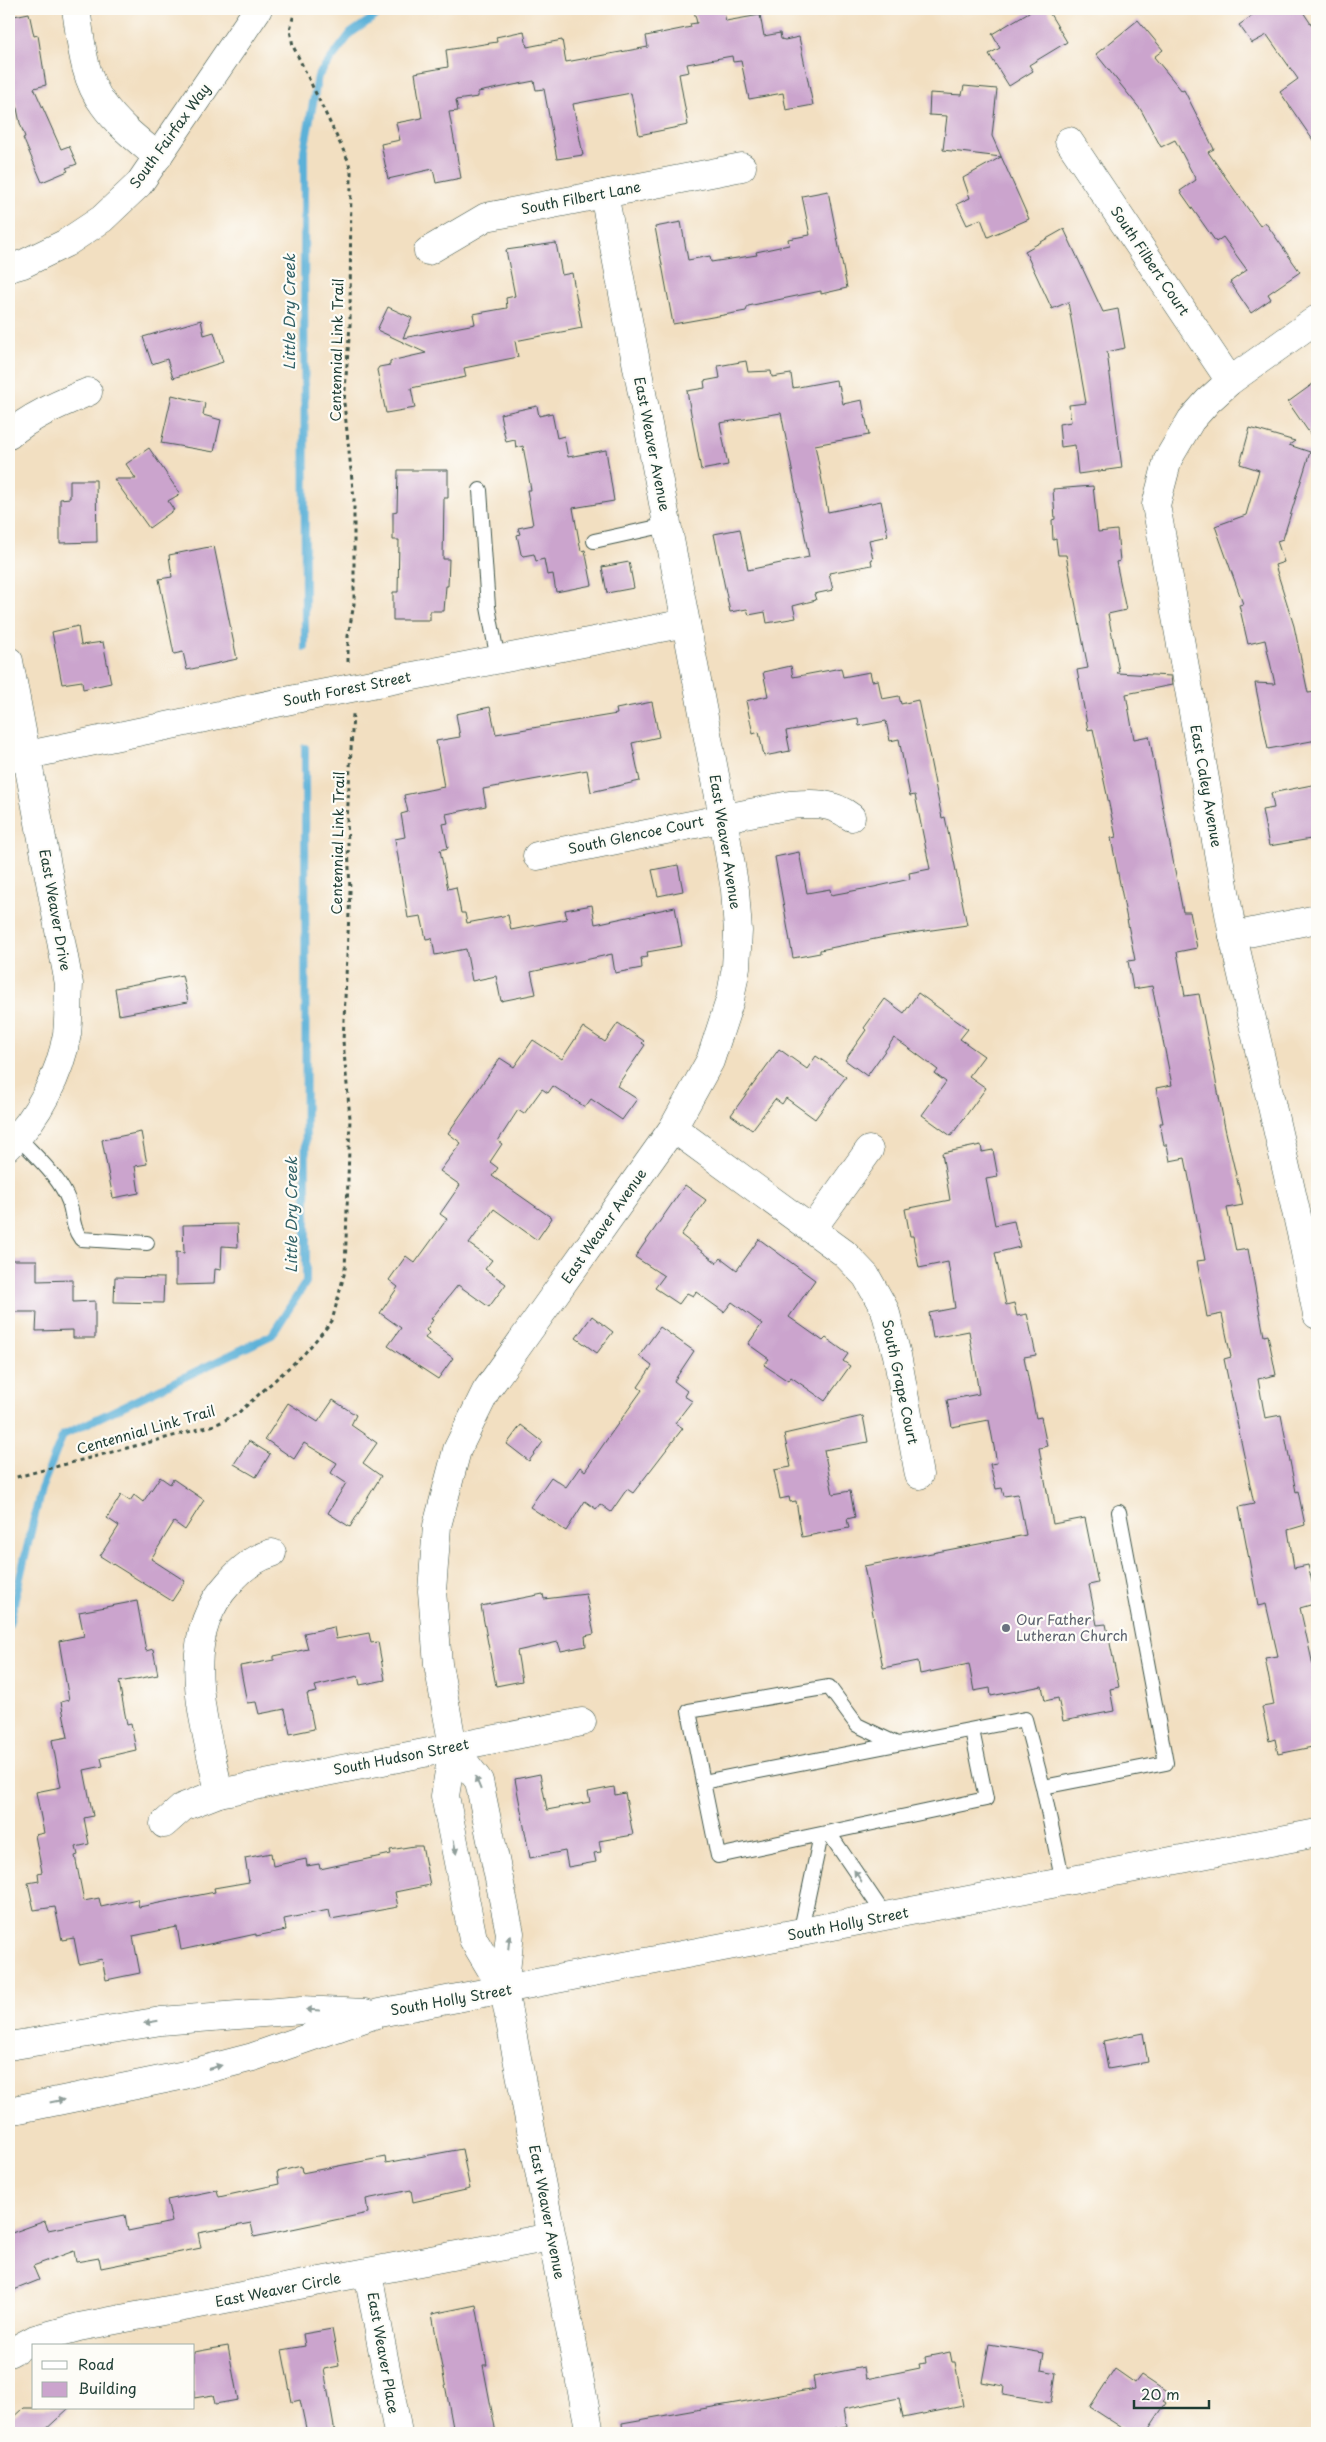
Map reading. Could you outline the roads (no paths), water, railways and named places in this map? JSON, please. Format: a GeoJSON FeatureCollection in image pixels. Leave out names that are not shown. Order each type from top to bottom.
{"type":"FeatureCollection","features":[{"type":"Feature","properties":{"kind":"street"},"geometry":{"type":"LineString","coordinates":[[76,9],[86,67],[102,103],[125,129],[158,158]]}},
{"type":"Feature","properties":{"kind":"street","name":"South Fairfax Way"},"geometry":{"type":"LineString","coordinates":[[9,268],[23,264],[66,243],[102,219],[139,184],[258,9]]}},
{"type":"Feature","properties":{"kind":"street","name":"South Filbert Court"},"geometry":{"type":"LineString","coordinates":[[1069,141],[1230,381]]}},
{"type":"Feature","properties":{"kind":"street","name":"South Filbert Lane"},"geometry":{"type":"LineString","coordinates":[[428,251],[486,217],[742,167]]}},
{"type":"Feature","properties":{"kind":"street","name":"East Weaver Avenue"},"geometry":{"type":"LineString","coordinates":[[504,1991],[473,1939],[445,1796],[453,1747],[438,1664],[432,1591],[437,1526],[457,1450],[486,1391],[673,1128],[710,1061],[730,1000],[736,968],[738,931],[735,890],[723,817],[604,194]]}},
{"type":"Feature","properties":{"kind":"street","name":"East Caley Avenue"},"geometry":{"type":"LineString","coordinates":[[1317,319],[1230,381],[1208,400],[1168,459],[1156,505],[1233,936],[1310,1240],[1317,1315]]}},
{"type":"Feature","properties":{"kind":"street"},"geometry":{"type":"LineString","coordinates":[[9,435],[36,415],[88,392]]}},
{"type":"Feature","properties":{"kind":"street","name":"South Forest Street"},"geometry":{"type":"LineString","coordinates":[[18,757],[351,688],[686,623]]}},
{"type":"Feature","properties":{"kind":"street","name":"East Weaver Drive"},"geometry":{"type":"LineString","coordinates":[[9,661],[18,757],[68,984],[66,1034],[54,1078],[44,1100],[13,1141]]}},
{"type":"Feature","properties":{"kind":"street","name":"South Glencoe Court"},"geometry":{"type":"LineString","coordinates":[[537,856],[790,805],[815,803],[831,805],[852,817]]}},
{"type":"Feature","properties":{"kind":"street"},"geometry":{"type":"LineString","coordinates":[[1233,936],[1317,919]]}},
{"type":"Feature","properties":{"kind":"street","name":"South Grape Court"},"geometry":{"type":"LineString","coordinates":[[673,1128],[813,1228],[844,1252],[866,1276],[885,1310],[897,1355],[919,1475]]}},
{"type":"Feature","properties":{"kind":"street"},"geometry":{"type":"LineString","coordinates":[[813,1228],[868,1150]]}},
{"type":"Feature","properties":{"kind":"street"},"geometry":{"type":"LineString","coordinates":[[220,1793],[197,1678],[198,1644],[208,1611],[218,1595],[241,1569],[272,1553]]}},
{"type":"Feature","properties":{"kind":"street","name":"South Hudson Street"},"geometry":{"type":"LineString","coordinates":[[164,1824],[183,1807],[220,1793],[582,1722]]}},
{"type":"Feature","properties":{"kind":"street","name":"East Weaver Avenue"},"geometry":{"type":"LineString","coordinates":[[453,1747],[479,1781],[510,1933],[504,1991],[590,2433]]}},
{"type":"Feature","properties":{"kind":"street","name":"South Holly Street"},"geometry":{"type":"LineString","coordinates":[[9,2111],[189,2074],[253,2057],[379,2013],[504,1991],[1317,1833]]}},
{"type":"Feature","properties":{"kind":"street","name":"South Holly Street"},"geometry":{"type":"LineString","coordinates":[[9,2046],[161,2021],[248,2012],[302,2010],[379,2013]]}},
{"type":"Feature","properties":{"kind":"street","name":"East Weaver Circle"},"geometry":{"type":"LineString","coordinates":[[9,2353],[35,2339],[79,2327],[551,2237]]}},
{"type":"Feature","properties":{"kind":"street","name":"East Weaver Place"},"geometry":{"type":"LineString","coordinates":[[368,2273],[398,2433]]}},
{"type":"Feature","properties":{"kind":"lane"},"geometry":{"type":"LineString","coordinates":[[480,490],[488,607],[498,660]]}},
{"type":"Feature","properties":{"kind":"lane"},"geometry":{"type":"LineString","coordinates":[[594,540],[667,525]]}},
{"type":"Feature","properties":{"kind":"lane"},"geometry":{"type":"LineString","coordinates":[[13,1141],[52,1174],[68,1202],[73,1228],[81,1239],[147,1243]]}},
{"type":"Feature","properties":{"kind":"lane"},"geometry":{"type":"LineString","coordinates":[[1043,1787],[1166,1763],[1120,1512]]}},
{"type":"Feature","properties":{"kind":"lane"},"geometry":{"type":"LineString","coordinates":[[897,1744],[857,1725],[829,1687],[689,1711],[718,1856],[986,1799],[972,1730]]}},
{"type":"Feature","properties":{"kind":"lane"},"geometry":{"type":"LineString","coordinates":[[703,1782],[1026,1719],[1043,1787],[1063,1883]]}},
{"type":"Feature","properties":{"kind":"lane"},"geometry":{"type":"LineString","coordinates":[[825,1834],[886,1917]]}},
{"type":"Feature","properties":{"kind":"lane"},"geometry":{"type":"LineString","coordinates":[[800,1934],[825,1834]]}},
{"type":"Feature","properties":{"kind":"waterway","name":"Little Dry Creek"},"geometry":{"type":"LineString","coordinates":[[305,647],[304,151],[318,76],[351,33],[386,9]]}},
{"type":"Feature","properties":{"kind":"waterway","name":"Little Dry Creek"},"geometry":{"type":"LineString","coordinates":[[9,1624],[41,1489],[63,1435],[272,1335],[306,1282],[305,748]]}},
{"type":"Feature","properties":{"kind":"place","name":"Our Father Lutheran Church"},"geometry":{"type":"Point","coordinates":[1006,1628]}}]}
